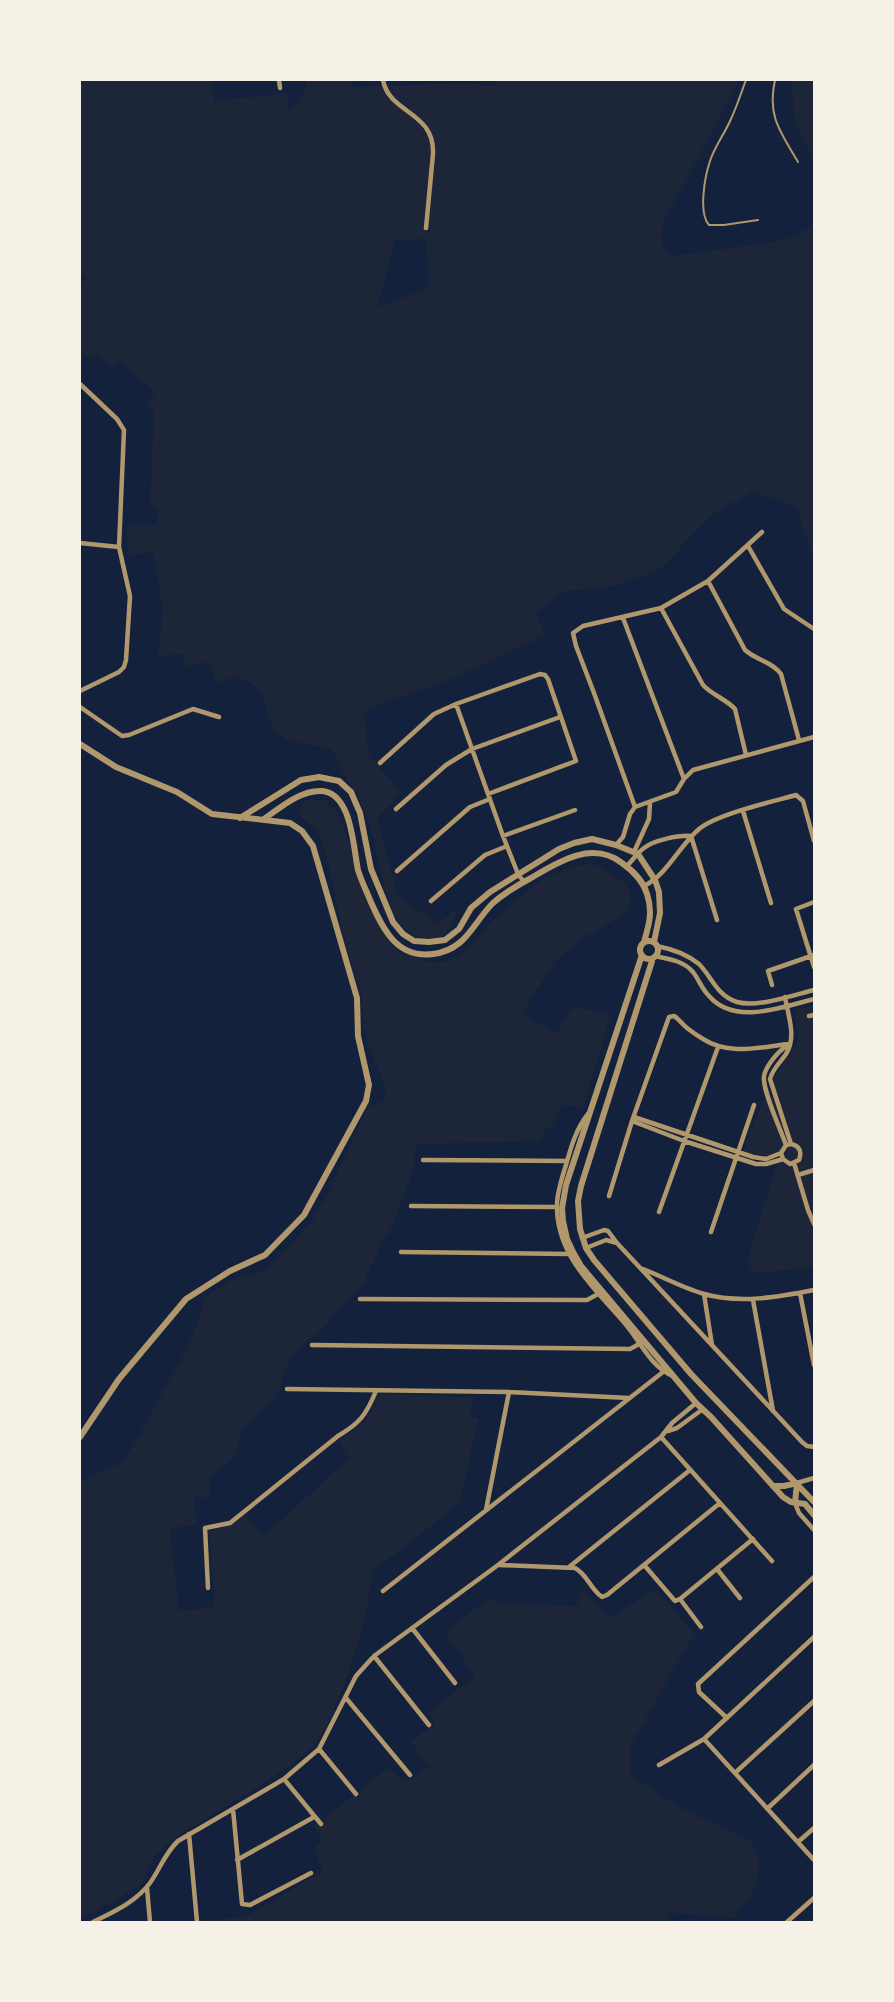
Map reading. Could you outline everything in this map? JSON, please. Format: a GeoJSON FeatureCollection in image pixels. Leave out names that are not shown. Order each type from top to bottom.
{"type":"FeatureCollection","features":[{"type":"Feature","properties":{"kind":"street"},"geometry":{"type":"LineString","coordinates":[[279,80],[280,88]]}},
{"type":"Feature","properties":{"kind":"street"},"geometry":{"type":"LineString","coordinates":[[383,80],[384,88],[390,96],[431,134],[434,144],[426,228]]}},
{"type":"Feature","properties":{"kind":"street"},"geometry":{"type":"LineString","coordinates":[[80,384],[117,419],[124,430],[119,547],[130,596],[125,666],[119,672],[80,691]]}},
{"type":"Feature","properties":{"kind":"street"},"geometry":{"type":"LineString","coordinates":[[635,807],[573,633],[583,626],[661,608],[708,581],[762,532]]}},
{"type":"Feature","properties":{"kind":"street"},"geometry":{"type":"LineString","coordinates":[[80,543],[119,547]]}},
{"type":"Feature","properties":{"kind":"street"},"geometry":{"type":"LineString","coordinates":[[748,546],[783,609],[814,628]]}},
{"type":"Feature","properties":{"kind":"street"},"geometry":{"type":"LineString","coordinates":[[708,581],[745,650],[778,669],[782,674],[799,740]]}},
{"type":"Feature","properties":{"kind":"street"},"geometry":{"type":"LineString","coordinates":[[661,608],[703,685],[735,709],[746,755]]}},
{"type":"Feature","properties":{"kind":"street"},"geometry":{"type":"LineString","coordinates":[[622,618],[684,779]]}},
{"type":"Feature","properties":{"kind":"street"},"geometry":{"type":"LineString","coordinates":[[380,763],[434,714],[540,674],[546,675],[576,761],[489,796],[470,807],[397,871]]}},
{"type":"Feature","properties":{"kind":"street"},"geometry":{"type":"LineString","coordinates":[[456,704],[503,836],[518,874],[524,882]]}},
{"type":"Feature","properties":{"kind":"street"},"geometry":{"type":"LineString","coordinates":[[80,707],[122,736],[193,709],[219,717]]}},
{"type":"Feature","properties":{"kind":"street"},"geometry":{"type":"LineString","coordinates":[[396,808],[446,765],[472,749],[560,717]]}},
{"type":"Feature","properties":{"kind":"street"},"geometry":{"type":"LineString","coordinates":[[616,845],[623,837],[635,807],[676,792],[693,770],[814,737]]}},
{"type":"Feature","properties":{"kind":"street"},"geometry":{"type":"LineString","coordinates":[[80,744],[116,767],[177,792],[212,814],[290,822],[302,831],[312,846],[357,998],[358,1036],[369,1085],[366,1101],[304,1215],[265,1255],[230,1271],[186,1299],[119,1379],[80,1437]]}},
{"type":"Feature","properties":{"kind":"street"},"geometry":{"type":"LineString","coordinates":[[240,818],[301,780],[319,777],[339,781],[351,792],[360,813],[371,869],[393,922],[403,934],[414,941],[445,940],[459,928],[471,908],[490,892],[574,843],[592,839],[636,853],[655,880],[659,892],[660,913],[656,944],[658,951],[654,957],[580,1186],[578,1218],[582,1238],[586,1248],[603,1271],[691,1374],[814,1502]]}},
{"type":"Feature","properties":{"kind":"street"},"geometry":{"type":"LineString","coordinates":[[263,819],[301,795],[320,791],[331,794],[340,801],[349,819],[359,873],[382,928],[395,943],[410,952],[430,954],[449,951],[467,937],[494,903],[543,871],[565,859],[582,854],[600,853],[615,857],[627,866],[644,886],[651,914],[641,947],[642,955],[572,1164],[562,1208],[567,1239],[581,1266],[696,1403],[786,1500],[805,1504],[814,1515]]}},
{"type":"Feature","properties":{"kind":"street"},"geometry":{"type":"LineString","coordinates":[[644,886],[655,880],[691,837],[709,822],[796,795],[803,801],[814,841]]}},
{"type":"Feature","properties":{"kind":"street"},"geometry":{"type":"LineString","coordinates":[[627,866],[636,853],[648,823],[650,803]]}},
{"type":"Feature","properties":{"kind":"street"},"geometry":{"type":"LineString","coordinates":[[503,836],[575,810]]}},
{"type":"Feature","properties":{"kind":"street"},"geometry":{"type":"LineString","coordinates":[[743,811],[771,903]]}},
{"type":"Feature","properties":{"kind":"street"},"geometry":{"type":"LineString","coordinates":[[636,853],[644,847],[676,836],[691,837]]}},
{"type":"Feature","properties":{"kind":"street"},"geometry":{"type":"LineString","coordinates":[[691,837],[717,920]]}},
{"type":"Feature","properties":{"kind":"street"},"geometry":{"type":"LineString","coordinates":[[431,901],[485,855],[507,846]]}},
{"type":"Feature","properties":{"kind":"street"},"geometry":{"type":"LineString","coordinates":[[537,863],[543,871]]}},
{"type":"Feature","properties":{"kind":"street"},"geometry":{"type":"LineString","coordinates":[[814,902],[796,909],[813,955],[814,967]]}},
{"type":"Feature","properties":{"kind":"street"},"geometry":{"type":"LineString","coordinates":[[644,942],[656,944],[689,957],[701,966],[721,993],[738,1003],[753,1004],[814,990]]}},
{"type":"Feature","properties":{"kind":"street"},"geometry":{"type":"LineString","coordinates":[[642,955],[647,958],[654,957],[683,964],[693,972],[709,997],[720,1006],[733,1011],[748,1013],[814,999]]}},
{"type":"Feature","properties":{"kind":"street"},"geometry":{"type":"LineString","coordinates":[[772,985],[768,971],[813,955]]}},
{"type":"Feature","properties":{"kind":"street"},"geometry":{"type":"LineString","coordinates":[[785,997],[792,1032],[789,1044],[781,1049],[764,1074],[764,1085],[788,1145]]}},
{"type":"Feature","properties":{"kind":"street"},"geometry":{"type":"LineString","coordinates":[[609,1196],[669,1017],[674,1016],[705,1041],[731,1050],[789,1044]]}},
{"type":"Feature","properties":{"kind":"street"},"geometry":{"type":"LineString","coordinates":[[659,1212],[718,1047]]}},
{"type":"Feature","properties":{"kind":"street"},"geometry":{"type":"LineString","coordinates":[[711,1232],[754,1105]]}},
{"type":"Feature","properties":{"kind":"street"},"geometry":{"type":"LineString","coordinates":[[588,1113],[579,1124],[558,1195],[557,1207],[569,1254],[578,1270],[598,1294],[643,1341],[663,1372],[677,1380],[688,1380],[691,1374]]}},
{"type":"Feature","properties":{"kind":"street"},"geometry":{"type":"LineString","coordinates":[[633,1119],[686,1135],[756,1164],[766,1164],[783,1159]]}},
{"type":"Feature","properties":{"kind":"street"},"geometry":{"type":"LineString","coordinates":[[633,1119],[684,1141],[736,1154],[766,1159],[781,1153],[788,1145],[796,1145],[801,1155],[799,1160],[790,1164],[783,1159],[781,1153]]}},
{"type":"Feature","properties":{"kind":"street"},"geometry":{"type":"LineString","coordinates":[[423,1160],[567,1161]]}},
{"type":"Feature","properties":{"kind":"street"},"geometry":{"type":"LineString","coordinates":[[794,1163],[814,1224]]}},
{"type":"Feature","properties":{"kind":"street"},"geometry":{"type":"LineString","coordinates":[[798,1175],[814,1170]]}},
{"type":"Feature","properties":{"kind":"street"},"geometry":{"type":"LineString","coordinates":[[411,1206],[557,1207]]}},
{"type":"Feature","properties":{"kind":"street"},"geometry":{"type":"LineString","coordinates":[[582,1238],[606,1230],[773,1412],[807,1446],[814,1447]]}},
{"type":"Feature","properties":{"kind":"street"},"geometry":{"type":"LineString","coordinates":[[586,1248],[606,1240],[617,1243]]}},
{"type":"Feature","properties":{"kind":"street"},"geometry":{"type":"LineString","coordinates":[[401,1252],[569,1254]]}},
{"type":"Feature","properties":{"kind":"street"},"geometry":{"type":"LineString","coordinates":[[641,1268],[704,1294],[753,1299],[814,1290]]}},
{"type":"Feature","properties":{"kind":"street"},"geometry":{"type":"LineString","coordinates":[[800,1293],[814,1365]]}},
{"type":"Feature","properties":{"kind":"street"},"geometry":{"type":"LineString","coordinates":[[360,1299],[587,1300],[598,1294]]}},
{"type":"Feature","properties":{"kind":"street"},"geometry":{"type":"LineString","coordinates":[[704,1294],[712,1345]]}},
{"type":"Feature","properties":{"kind":"street"},"geometry":{"type":"LineString","coordinates":[[753,1299],[773,1412]]}},
{"type":"Feature","properties":{"kind":"street"},"geometry":{"type":"LineString","coordinates":[[312,1346],[630,1349],[655,1332]]}},
{"type":"Feature","properties":{"kind":"street"},"geometry":{"type":"LineString","coordinates":[[383,1591],[663,1372]]}},
{"type":"Feature","properties":{"kind":"street"},"geometry":{"type":"LineString","coordinates":[[287,1389],[509,1392],[629,1398]]}},
{"type":"Feature","properties":{"kind":"street"},"geometry":{"type":"LineString","coordinates":[[208,1588],[205,1528],[230,1523],[338,1436],[355,1426],[364,1416],[376,1391]]}},
{"type":"Feature","properties":{"kind":"street"},"geometry":{"type":"LineString","coordinates":[[486,1510],[509,1392]]}},
{"type":"Feature","properties":{"kind":"street"},"geometry":{"type":"LineString","coordinates":[[668,1431],[672,1423],[696,1403]]}},
{"type":"Feature","properties":{"kind":"street"},"geometry":{"type":"LineString","coordinates":[[711,1417],[722,1407]]}},
{"type":"Feature","properties":{"kind":"street"},"geometry":{"type":"LineString","coordinates":[[93,1923],[130,1902],[147,1887],[170,1849],[189,1834],[284,1779],[318,1749],[356,1676],[374,1656],[498,1565],[668,1431],[677,1428],[703,1409]]}},
{"type":"Feature","properties":{"kind":"street"},"geometry":{"type":"LineString","coordinates":[[661,1437],[772,1561]]}},
{"type":"Feature","properties":{"kind":"street"},"geometry":{"type":"LineString","coordinates":[[569,1568],[690,1470]]}},
{"type":"Feature","properties":{"kind":"street"},"geometry":{"type":"LineString","coordinates":[[773,1486],[797,1484],[814,1478]]}},
{"type":"Feature","properties":{"kind":"street"},"geometry":{"type":"LineString","coordinates":[[797,1484],[795,1503],[799,1513],[814,1530]]}},
{"type":"Feature","properties":{"kind":"street"},"geometry":{"type":"LineString","coordinates":[[498,1565],[579,1570],[597,1594],[602,1597],[645,1566],[720,1503]]}},
{"type":"Feature","properties":{"kind":"street"},"geometry":{"type":"LineString","coordinates":[[645,1566],[675,1601],[753,1539]]}},
{"type":"Feature","properties":{"kind":"street"},"geometry":{"type":"LineString","coordinates":[[717,1569],[740,1598]]}},
{"type":"Feature","properties":{"kind":"street"},"geometry":{"type":"LineString","coordinates":[[727,1718],[699,1692],[699,1684],[814,1577]]}},
{"type":"Feature","properties":{"kind":"street"},"geometry":{"type":"LineString","coordinates":[[680,1599],[701,1627]]}},
{"type":"Feature","properties":{"kind":"street"},"geometry":{"type":"LineString","coordinates":[[412,1628],[455,1683]]}},
{"type":"Feature","properties":{"kind":"street"},"geometry":{"type":"LineString","coordinates":[[659,1765],[704,1739],[814,1636]]}},
{"type":"Feature","properties":{"kind":"street"},"geometry":{"type":"LineString","coordinates":[[374,1656],[429,1725]]}},
{"type":"Feature","properties":{"kind":"street"},"geometry":{"type":"LineString","coordinates":[[346,1698],[410,1775]]}},
{"type":"Feature","properties":{"kind":"street"},"geometry":{"type":"LineString","coordinates":[[736,1772],[814,1701]]}},
{"type":"Feature","properties":{"kind":"street"},"geometry":{"type":"LineString","coordinates":[[704,1739],[814,1860]]}},
{"type":"Feature","properties":{"kind":"street"},"geometry":{"type":"LineString","coordinates":[[318,1749],[356,1794]]}},
{"type":"Feature","properties":{"kind":"street"},"geometry":{"type":"LineString","coordinates":[[768,1808],[814,1765]]}},
{"type":"Feature","properties":{"kind":"street"},"geometry":{"type":"LineString","coordinates":[[284,1779],[321,1824]]}},
{"type":"Feature","properties":{"kind":"street"},"geometry":{"type":"LineString","coordinates":[[233,1809],[242,1904],[250,1905],[311,1873]]}},
{"type":"Feature","properties":{"kind":"street"},"geometry":{"type":"LineString","coordinates":[[237,1860],[314,1817]]}},
{"type":"Feature","properties":{"kind":"street"},"geometry":{"type":"LineString","coordinates":[[798,1842],[814,1827]]}},
{"type":"Feature","properties":{"kind":"street"},"geometry":{"type":"LineString","coordinates":[[189,1834],[196,1923]]}},
{"type":"Feature","properties":{"kind":"street"},"geometry":{"type":"LineString","coordinates":[[147,1887],[150,1923]]}},
{"type":"Feature","properties":{"kind":"street"},"geometry":{"type":"LineString","coordinates":[[787,1923],[814,1898]]}},
{"type":"Feature","properties":{"kind":"street"},"geometry":{"type":"LineString","coordinates":[[104,1916],[105,1923]]}},
{"type":"Feature","properties":{"kind":"lane"},"geometry":{"type":"LineString","coordinates":[[746,80],[731,118],[710,160],[704,186],[705,220],[710,225],[758,220]]}},
{"type":"Feature","properties":{"kind":"lane"},"geometry":{"type":"LineString","coordinates":[[775,80],[771,106],[781,132],[798,162]]}},
{"type":"Feature","properties":{"kind":"shaded area"},"geometry":{"type":"Polygon","coordinates":[[[80,80],[211,80],[214,102],[287,94],[289,113],[301,101],[308,80],[350,80],[352,87],[466,83],[494,86],[495,80],[740,80],[663,223],[661,243],[672,256],[780,241],[808,229],[814,221],[814,560],[796,506],[752,492],[716,512],[697,529],[668,562],[656,571],[614,586],[565,591],[536,613],[545,635],[445,682],[390,700],[364,712],[369,756],[401,792],[377,819],[398,897],[438,924],[458,908],[454,920],[442,938],[423,939],[409,932],[398,920],[390,904],[367,818],[335,754],[326,748],[290,741],[278,733],[270,720],[260,692],[251,684],[236,676],[217,683],[209,662],[186,667],[183,654],[158,656],[163,609],[153,552],[128,556],[127,525],[156,525],[158,509],[150,508],[154,412],[147,405],[156,394],[121,360],[113,368],[98,354],[92,359],[80,351],[80,287],[86,277],[80,273],[80,80]],[[426,239],[395,240],[377,308],[429,287],[426,239]]]}},
{"type":"Feature","properties":{"kind":"shaded area"},"geometry":{"type":"Polygon","coordinates":[[[791,80],[814,80],[814,161],[795,123],[791,80]]]}},
{"type":"Feature","properties":{"kind":"shaded area"},"geometry":{"type":"Polygon","coordinates":[[[310,799],[325,800],[337,812],[350,844],[367,902],[391,945],[410,956],[431,963],[448,961],[466,951],[491,922],[542,879],[570,867],[593,863],[623,881],[630,891],[631,900],[623,915],[580,940],[554,962],[522,1014],[556,1034],[573,1007],[611,1014],[583,1107],[561,1105],[553,1125],[544,1131],[541,1141],[416,1144],[414,1168],[392,1227],[363,1284],[326,1326],[289,1360],[276,1398],[260,1410],[241,1433],[235,1456],[209,1480],[210,1497],[194,1497],[197,1524],[170,1529],[179,1611],[213,1608],[209,1531],[229,1526],[244,1515],[264,1536],[346,1461],[348,1457],[339,1440],[365,1420],[381,1394],[474,1397],[470,1417],[479,1418],[459,1504],[373,1571],[364,1623],[347,1677],[329,1722],[316,1744],[295,1762],[258,1787],[177,1836],[155,1855],[141,1885],[80,1919],[80,1481],[123,1463],[188,1347],[205,1298],[229,1281],[246,1274],[255,1275],[268,1268],[312,1221],[329,1192],[367,1108],[384,1101],[386,1094],[385,1084],[373,1058],[363,1027],[361,995],[346,944],[325,850],[316,829],[298,814],[301,803],[310,799]]]}},
{"type":"Feature","properties":{"kind":"shaded area"},"geometry":{"type":"Polygon","coordinates":[[[814,1005],[814,1266],[757,1274],[749,1269],[748,1258],[778,1160],[775,1156],[749,1154],[744,1150],[744,1146],[773,1078],[796,1046],[798,1035],[795,1010],[814,1005]]]}},
{"type":"Feature","properties":{"kind":"shaded area"},"geometry":{"type":"Polygon","coordinates":[[[583,1588],[608,1618],[656,1589],[696,1636],[689,1642],[630,1747],[631,1776],[678,1806],[752,1842],[759,1860],[756,1886],[735,1918],[670,1913],[668,1922],[202,1922],[247,1916],[323,1871],[313,1848],[323,1841],[314,1826],[389,1768],[404,1783],[429,1767],[411,1741],[435,1724],[428,1712],[475,1677],[445,1632],[491,1597],[496,1603],[576,1606],[583,1588]]]}}]}
